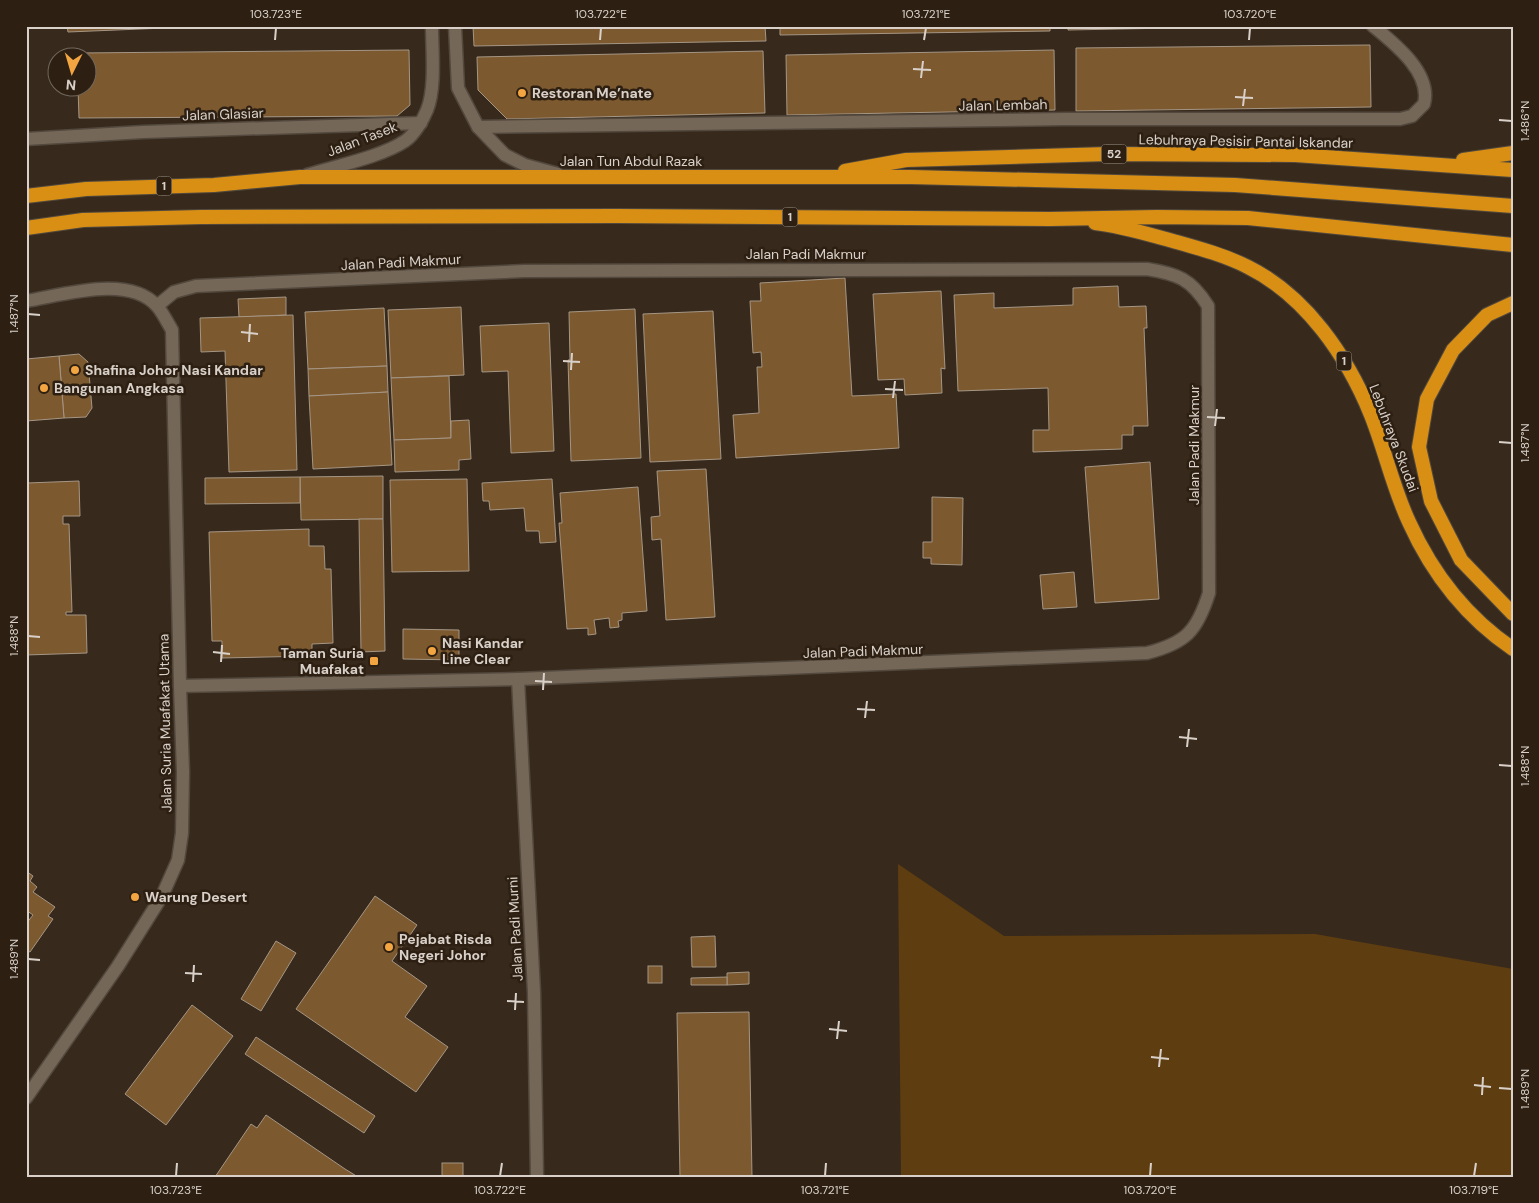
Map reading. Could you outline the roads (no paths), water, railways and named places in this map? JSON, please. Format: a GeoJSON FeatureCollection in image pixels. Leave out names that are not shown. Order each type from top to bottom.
{"type":"FeatureCollection","features":[{"type":"Feature","properties":{"kind":"highway"},"geometry":{"type":"LineString","coordinates":[[1430,164],[1513,153]]}},
{"type":"Feature","properties":{"kind":"highway","name":"Lebuhraya Pesisir Pantai Iskandar"},"geometry":{"type":"LineString","coordinates":[[800,178],[906,160],[1080,155],[1295,155],[1513,170]]}},
{"type":"Feature","properties":{"kind":"highway","name":"Jalan Tun Abdul Razak"},"geometry":{"type":"LineString","coordinates":[[26,196],[86,189],[214,185],[300,177],[910,177],[1236,185],[1513,206]]}},
{"type":"Feature","properties":{"kind":"highway"},"geometry":{"type":"LineString","coordinates":[[1050,218],[1103,216],[1248,218],[1513,246]]}},
{"type":"Feature","properties":{"kind":"highway","name":"1"},"geometry":{"type":"LineString","coordinates":[[26,228],[83,220],[191,217],[1050,218]]}},
{"type":"Feature","properties":{"kind":"highway","name":"Lebuhraya Skudai"},"geometry":{"type":"LineString","coordinates":[[1050,218],[1111,225],[1222,256],[1249,267],[1276,285],[1295,302],[1328,334],[1356,384],[1370,414],[1408,521],[1432,567],[1463,608],[1483,628],[1513,649]]}},
{"type":"Feature","properties":{"kind":"highway"},"geometry":{"type":"LineString","coordinates":[[1513,302],[1487,314],[1453,350],[1427,399],[1419,447],[1431,501],[1461,560],[1513,614]]}},
{"type":"Feature","properties":{"kind":"street","name":"Jalan Tasek"},"geometry":{"type":"LineString","coordinates":[[300,177],[360,159],[406,141],[421,123],[428,109],[431,90],[432,26]]}},
{"type":"Feature","properties":{"kind":"street"},"geometry":{"type":"LineString","coordinates":[[455,26],[458,88],[478,126],[505,155],[525,165],[571,177]]}},
{"type":"Feature","properties":{"kind":"street","name":"Jalan Lembah"},"geometry":{"type":"LineString","coordinates":[[478,126],[1064,119],[1400,119],[1412,116],[1424,104],[1426,86],[1406,57],[1373,26]]}},
{"type":"Feature","properties":{"kind":"street","name":"Jalan Glasiar"},"geometry":{"type":"LineString","coordinates":[[26,139],[143,132],[421,123]]}},
{"type":"Feature","properties":{"kind":"street","name":"Jalan Padi Makmur"},"geometry":{"type":"LineString","coordinates":[[157,306],[174,292],[206,286],[524,271],[938,268],[1147,269],[1163,271],[1186,280],[1198,289],[1208,306],[1209,592],[1202,616],[1190,634],[1170,647],[1147,653],[518,679],[180,686]]}},
{"type":"Feature","properties":{"kind":"street"},"geometry":{"type":"LineString","coordinates":[[26,301],[112,288],[137,293],[157,306]]}},
{"type":"Feature","properties":{"kind":"street","name":"Jalan Suria Muafakat Utama"},"geometry":{"type":"LineString","coordinates":[[26,1098],[118,966],[162,896],[178,860],[182,833],[183,772],[172,330],[157,306]]}},
{"type":"Feature","properties":{"kind":"street","name":"Jalan Padi Murni"},"geometry":{"type":"LineString","coordinates":[[518,679],[534,992],[536,1177]]}},
{"type":"Feature","properties":{"kind":"place","name":"Restoran Me’nate"},"geometry":{"type":"Point","coordinates":[522,93]}},
{"type":"Feature","properties":{"kind":"place","name":"Shafina Johor Nasi Kandar"},"geometry":{"type":"Point","coordinates":[75,370]}},
{"type":"Feature","properties":{"kind":"place","name":"Bangunan Angkasa"},"geometry":{"type":"Point","coordinates":[44,388]}},
{"type":"Feature","properties":{"kind":"place","name":"Nasi Kandar Line Clear"},"geometry":{"type":"Point","coordinates":[432,651]}},
{"type":"Feature","properties":{"kind":"place","name":"Taman Suria Muafakat"},"geometry":{"type":"Point","coordinates":[374,661]}},
{"type":"Feature","properties":{"kind":"place","name":"Warung Desert"},"geometry":{"type":"Point","coordinates":[135,897]}},
{"type":"Feature","properties":{"kind":"place","name":"Pejabat Risda Negeri Johor"},"geometry":{"type":"Point","coordinates":[389,947]}}]}
